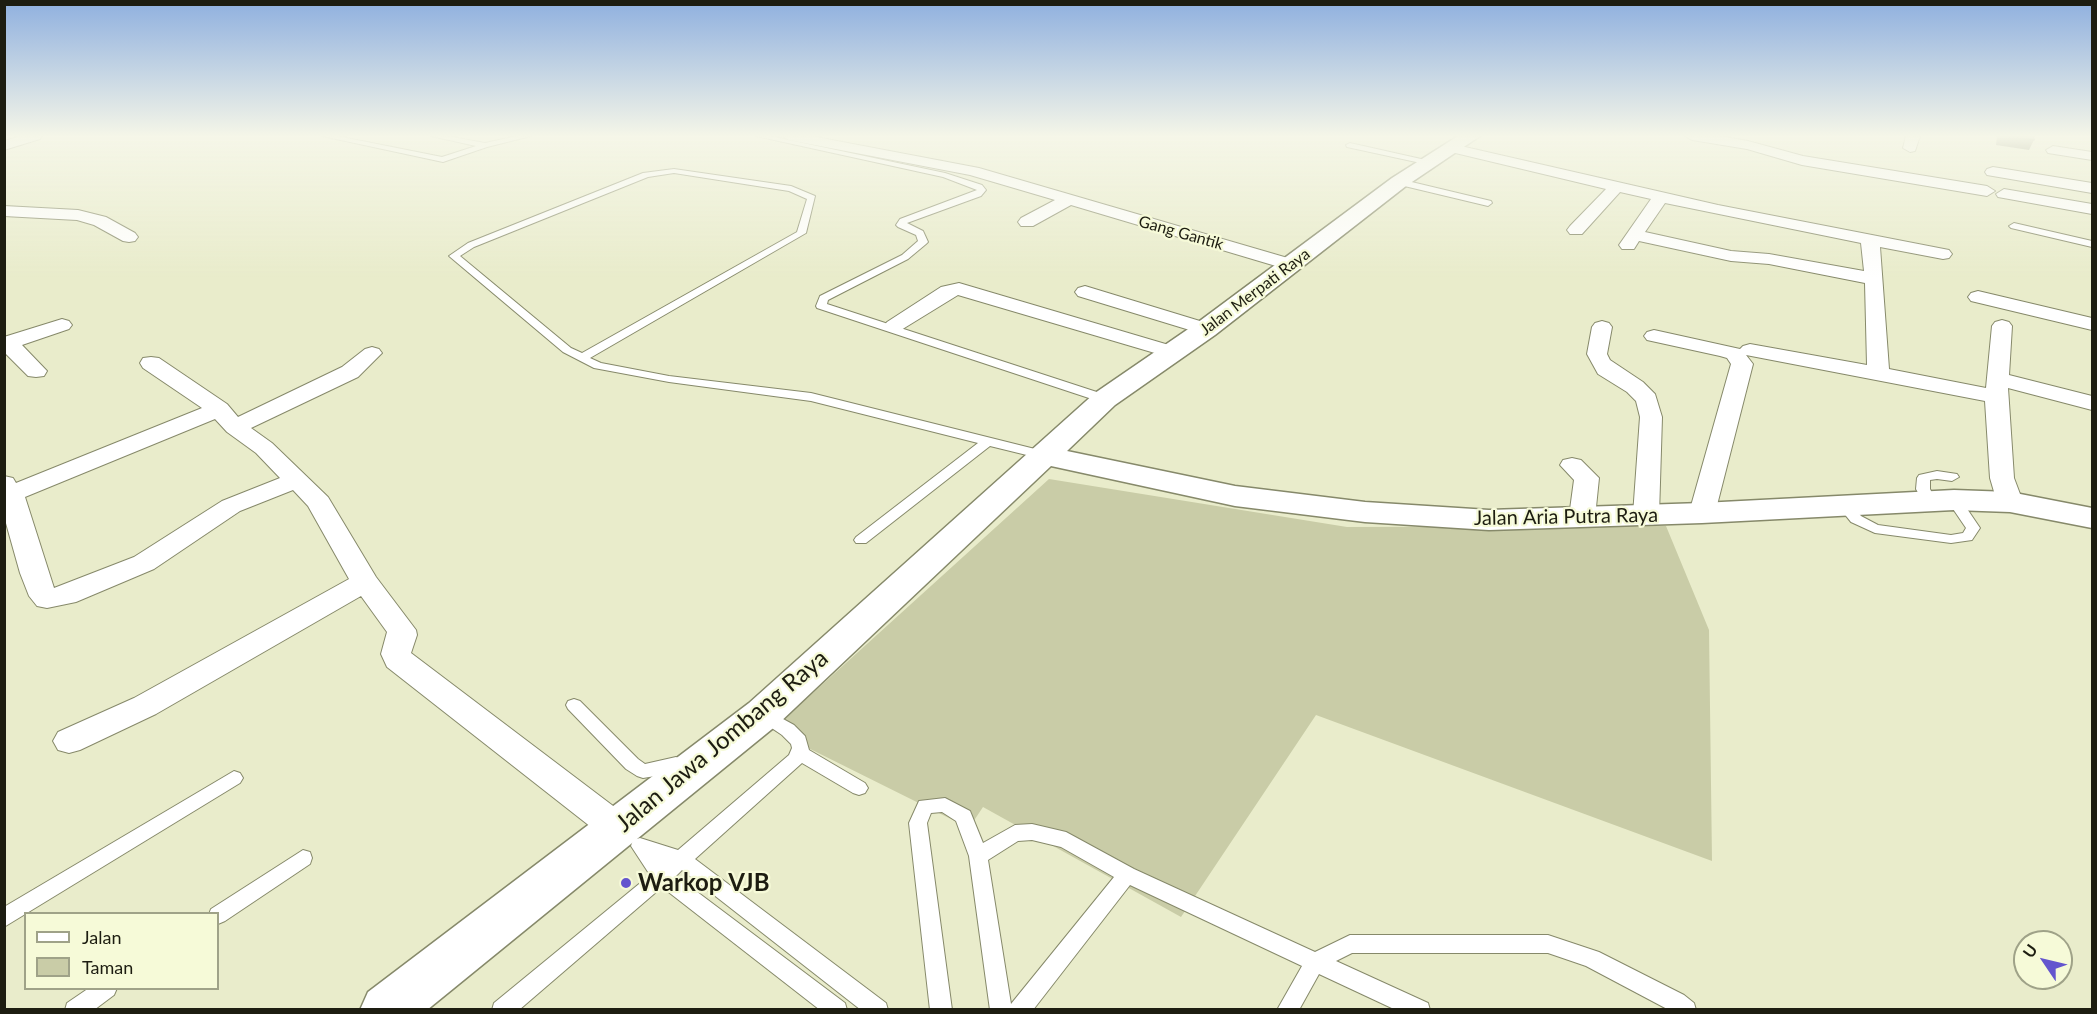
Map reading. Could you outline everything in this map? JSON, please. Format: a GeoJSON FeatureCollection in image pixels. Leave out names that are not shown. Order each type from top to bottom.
{"type":"FeatureCollection","features":[{"type":"Feature","properties":{"kind":"main road","name":"Jalan Merpati Raya"},"geometry":{"type":"LineString","coordinates":[[1043,454],[1105,399],[1292,265],[1397,183]]}},
{"type":"Feature","properties":{"kind":"main road","name":"Jalan Aria Putra Raya"},"geometry":{"type":"LineString","coordinates":[[1043,454],[1235,496],[1353,511],[1489,520],[1845,506],[1945,493],[2010,502],[2092,518]]}},
{"type":"Feature","properties":{"kind":"main road","name":"Jalan Jawa Jombang Raya"},"geometry":{"type":"LineString","coordinates":[[386,1010],[629,838],[690,771],[763,714],[1043,454]]}},
{"type":"Feature","properties":{"kind":"street","name":"Gang Gantik"},"geometry":{"type":"LineString","coordinates":[[1014,183],[1292,265]]}},
{"type":"Feature","properties":{"kind":"street"},"geometry":{"type":"LineString","coordinates":[[1603,183],[1943,254]]}},
{"type":"Feature","properties":{"kind":"street"},"geometry":{"type":"LineString","coordinates":[[1941,183],[1987,191]]}},
{"type":"Feature","properties":{"kind":"street"},"geometry":{"type":"LineString","coordinates":[[2063,183],[2092,188]]}},
{"type":"Feature","properties":{"kind":"street"},"geometry":{"type":"LineString","coordinates":[[1576,230],[1616,187]]}},
{"type":"Feature","properties":{"kind":"street"},"geometry":{"type":"LineString","coordinates":[[2004,194],[2092,210]]}},
{"type":"Feature","properties":{"kind":"street"},"geometry":{"type":"LineString","coordinates":[[1661,197],[1631,240],[1756,257],[1874,279]]}},
{"type":"Feature","properties":{"kind":"street"},"geometry":{"type":"LineString","coordinates":[[1027,222],[1068,200]]}},
{"type":"Feature","properties":{"kind":"street"},"geometry":{"type":"LineString","coordinates":[[4,211],[78,215],[100,221],[129,237]]}},
{"type":"Feature","properties":{"kind":"street"},"geometry":{"type":"LineString","coordinates":[[1869,240],[1874,279],[1878,372]]}},
{"type":"Feature","properties":{"kind":"street"},"geometry":{"type":"LineString","coordinates":[[894,326],[948,291],[959,289],[1172,352]]}},
{"type":"Feature","properties":{"kind":"street"},"geometry":{"type":"LineString","coordinates":[[1085,292],[1206,328]]}},
{"type":"Feature","properties":{"kind":"street"},"geometry":{"type":"LineString","coordinates":[[1978,297],[2092,324]]}},
{"type":"Feature","properties":{"kind":"street"},"geometry":{"type":"LineString","coordinates":[[4,345],[62,325]]}},
{"type":"Feature","properties":{"kind":"street"},"geometry":{"type":"LineString","coordinates":[[2002,326],[1997,389],[2002,478],[2010,502]]}},
{"type":"Feature","properties":{"kind":"street"},"geometry":{"type":"LineString","coordinates":[[1602,327],[1597,354],[1600,362],[1606,369],[1635,387],[1647,399],[1651,417],[1646,515]]}},
{"type":"Feature","properties":{"kind":"street"},"geometry":{"type":"LineString","coordinates":[[1654,336],[1726,351],[1734,354],[1742,364],[1702,513]]}},
{"type":"Feature","properties":{"kind":"street"},"geometry":{"type":"LineString","coordinates":[[4,345],[15,349],[36,371]]}},
{"type":"Feature","properties":{"kind":"street"},"geometry":{"type":"LineString","coordinates":[[1750,350],[1997,389],[2008,381],[2092,403]]}},
{"type":"Feature","properties":{"kind":"street"},"geometry":{"type":"LineString","coordinates":[[297,480],[231,506],[144,563],[66,595],[47,599],[34,573],[8,488],[227,418],[350,372],[372,353]]}},
{"type":"Feature","properties":{"kind":"street"},"geometry":{"type":"LineString","coordinates":[[151,363],[264,447],[319,502],[365,582],[401,630],[402,635],[396,654],[398,659],[629,838]]}},
{"type":"Feature","properties":{"kind":"street"},"geometry":{"type":"LineString","coordinates":[[1572,465],[1587,478],[1582,517]]}},
{"type":"Feature","properties":{"kind":"street"},"geometry":{"type":"LineString","coordinates":[[69,741],[145,706],[365,582]]}},
{"type":"Feature","properties":{"kind":"lane"},"geometry":{"type":"LineString","coordinates":[[625,183],[471,245],[454,256],[567,350],[598,366],[669,379],[811,397],[1043,454]]}},
{"type":"Feature","properties":{"kind":"lane"},"geometry":{"type":"LineString","coordinates":[[582,358],[801,234],[812,198],[800,191],[756,183]]}},
{"type":"Feature","properties":{"kind":"lane"},"geometry":{"type":"LineString","coordinates":[[969,183],[982,190],[978,194],[903,221],[902,225],[920,233],[923,242],[905,257],[824,298],[821,306],[1105,399]]}},
{"type":"Feature","properties":{"kind":"lane"},"geometry":{"type":"LineString","coordinates":[[1405,183],[1488,202]]}},
{"type":"Feature","properties":{"kind":"lane"},"geometry":{"type":"LineString","coordinates":[[2014,226],[2092,244]]}},
{"type":"Feature","properties":{"kind":"lane"},"geometry":{"type":"LineString","coordinates":[[861,540],[988,441]]}},
{"type":"Feature","properties":{"kind":"lane"},"geometry":{"type":"LineString","coordinates":[[1845,506],[1856,519],[1875,529],[1951,539],[1967,537],[1973,528],[1945,493]]}},
{"type":"Feature","properties":{"kind":"lane"},"geometry":{"type":"LineString","coordinates":[[574,705],[632,764],[643,771],[676,764],[690,771]]}},
{"type":"Feature","properties":{"kind":"lane"},"geometry":{"type":"LineString","coordinates":[[502,1010],[662,876],[795,760],[801,748],[799,741],[788,730],[763,714]]}},
{"type":"Feature","properties":{"kind":"lane"},"geometry":{"type":"LineString","coordinates":[[799,753],[860,788]]}},
{"type":"Feature","properties":{"kind":"lane"},"geometry":{"type":"LineString","coordinates":[[4,918],[234,778]]}},
{"type":"Feature","properties":{"kind":"lane"},"geometry":{"type":"LineString","coordinates":[[941,1010],[918,823],[925,806],[945,805],[964,816],[978,856],[1000,1010]]}},
{"type":"Feature","properties":{"kind":"lane"},"geometry":{"type":"LineString","coordinates":[[978,856],[1015,833],[1032,832],[1066,840],[1127,875],[1420,1010]]}},
{"type":"Feature","properties":{"kind":"lane"},"geometry":{"type":"LineString","coordinates":[[629,838],[681,859],[878,1010]]}},
{"type":"Feature","properties":{"kind":"lane"},"geometry":{"type":"LineString","coordinates":[[629,838],[662,876],[837,1010]]}},
{"type":"Feature","properties":{"kind":"lane"},"geometry":{"type":"LineString","coordinates":[[219,914],[303,858]]}},
{"type":"Feature","properties":{"kind":"lane"},"geometry":{"type":"LineString","coordinates":[[1019,1010],[1127,875]]}},
{"type":"Feature","properties":{"kind":"lane"},"geometry":{"type":"LineString","coordinates":[[1287,1010],[1315,962],[1350,944],[1548,944],[1592,958],[1676,1002],[1686,1010]]}},
{"type":"Feature","properties":{"kind":"lane"},"geometry":{"type":"LineString","coordinates":[[75,1010],[104,990]]}},
{"type":"Feature","properties":{"kind":"green space"},"geometry":{"type":"Polygon","coordinates":[[[1049,479],[1347,527],[1666,526],[1709,630],[1712,861],[1316,715],[1181,917],[983,807],[969,828],[772,730],[1049,479]]]}},
{"type":"Feature","properties":{"kind":"place","name":"Warkop VJB"},"geometry":{"type":"Point","coordinates":[626,883]}}]}
